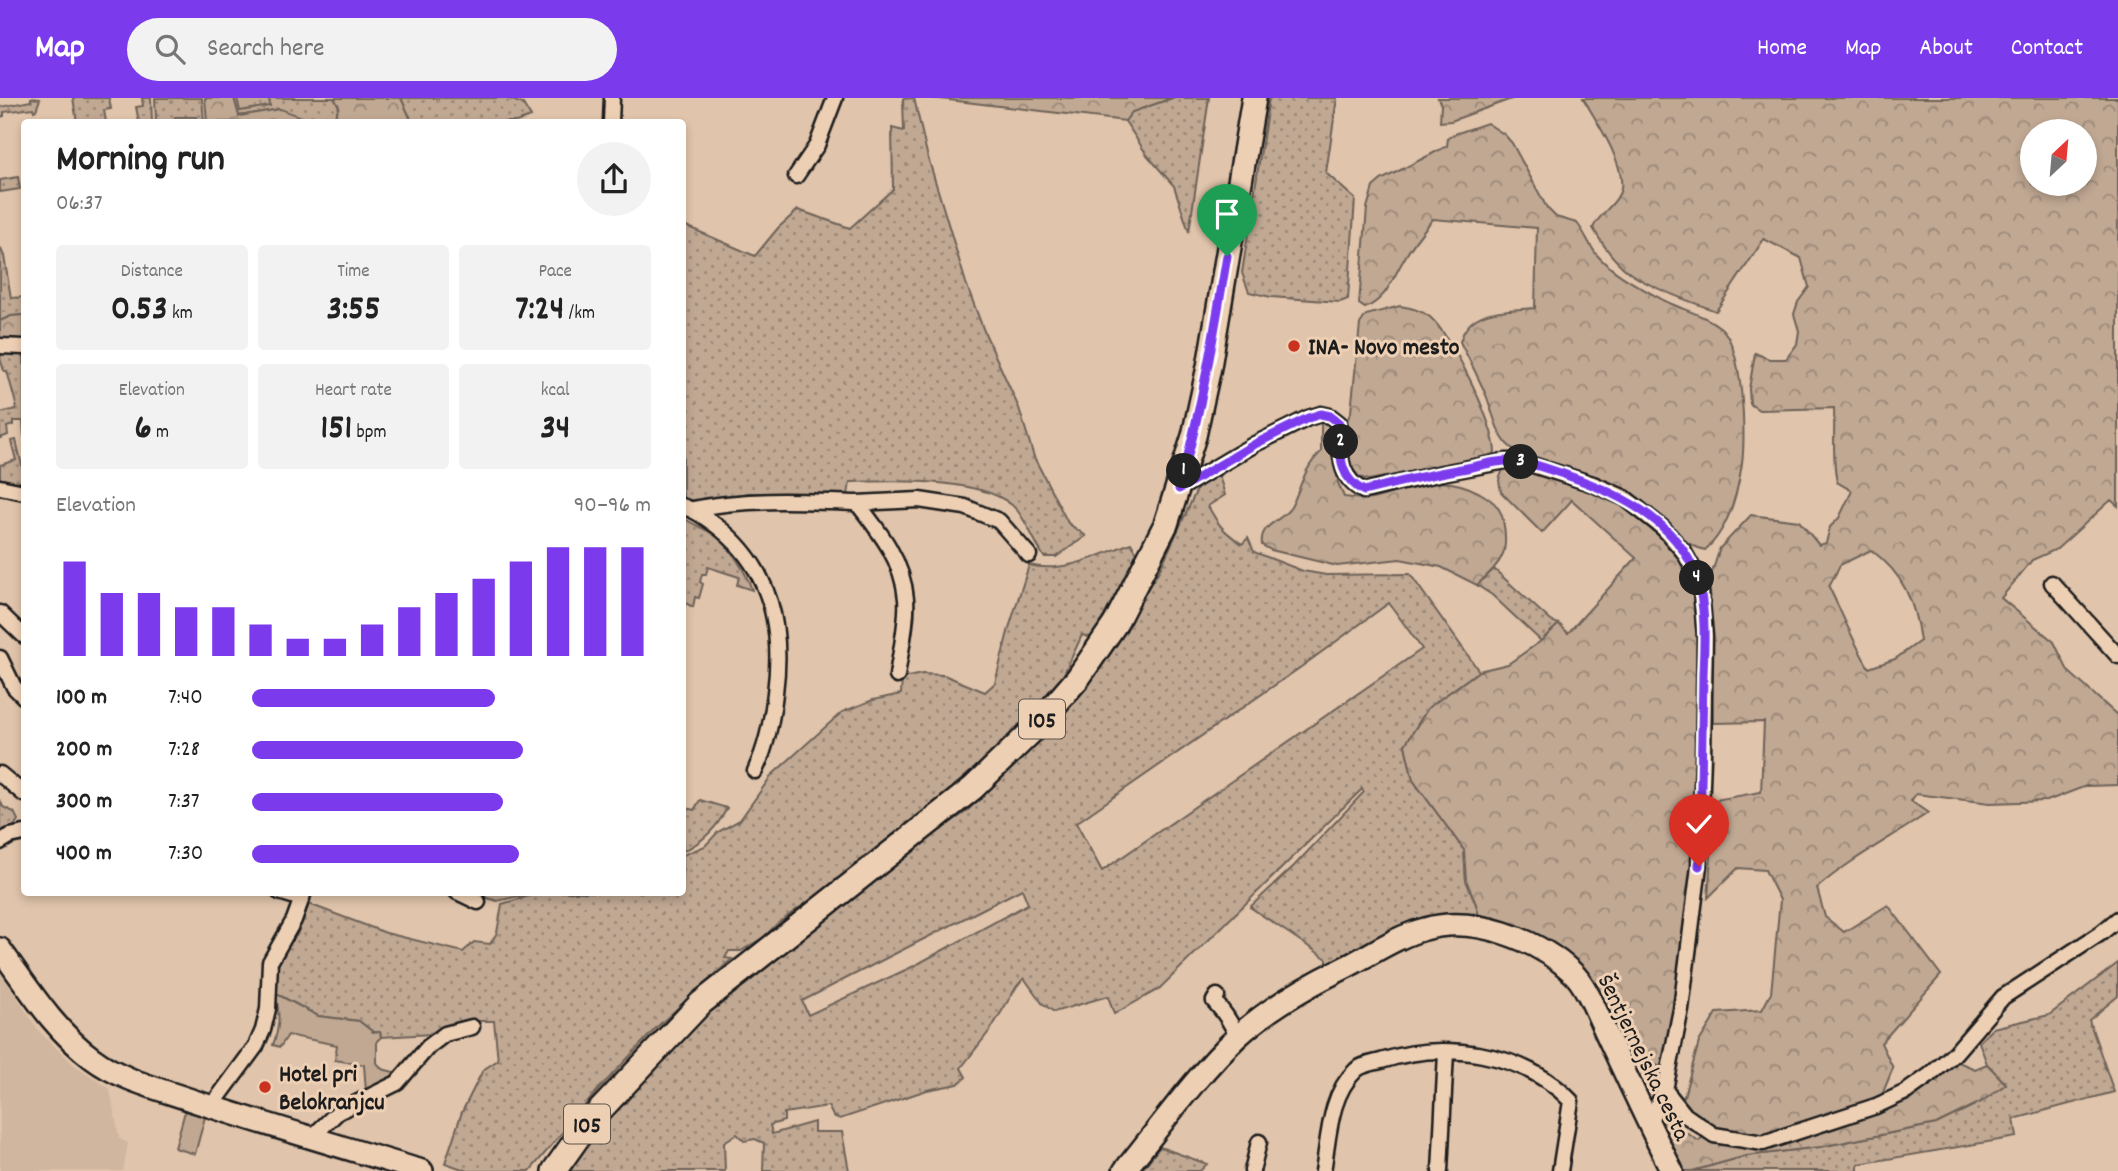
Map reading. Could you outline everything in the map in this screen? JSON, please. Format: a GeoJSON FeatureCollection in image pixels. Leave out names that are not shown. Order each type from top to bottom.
{"type":"FeatureCollection","features":[{"type":"Feature","properties":{"kind":"main road","name":"105"},"geometry":{"type":"LineString","coordinates":[[554,1171],[595,1114],[701,1003],[973,788],[1033,730],[1078,678],[1115,624],[1166,524],[1194,436],[1209,367],[1254,98]]}},
{"type":"Feature","properties":{"kind":"main road","name":"Šentjernejska cesta"},"geometry":{"type":"LineString","coordinates":[[1124,1171],[1237,1037],[1305,989],[1396,941],[1426,928],[1462,925],[1488,928],[1512,936],[1548,953],[1575,974],[1672,1171]]}},
{"type":"Feature","properties":{"kind":"main road"},"geometry":{"type":"LineString","coordinates":[[0,949],[54,1023],[94,1060],[108,1069],[153,1088],[211,1107],[422,1171]]}},
{"type":"Feature","properties":{"kind":"street"},"geometry":{"type":"LineString","coordinates":[[611,119],[612,98]]}},
{"type":"Feature","properties":{"kind":"street"},"geometry":{"type":"LineString","coordinates":[[796,176],[817,145],[835,98]]}},
{"type":"Feature","properties":{"kind":"street"},"geometry":{"type":"LineString","coordinates":[[0,346],[21,347]]}},
{"type":"Feature","properties":{"kind":"street"},"geometry":{"type":"LineString","coordinates":[[1179,489],[1255,444],[1321,414],[1330,416],[1339,423],[1345,473],[1350,484],[1364,491],[1442,473],[1506,461],[1520,461],[1593,484],[1625,498],[1663,528],[1684,552],[1701,591],[1705,635],[1699,866],[1681,1009],[1664,1090],[1648,1124]]}},
{"type":"Feature","properties":{"kind":"street"},"geometry":{"type":"LineString","coordinates":[[0,487],[21,491]]}},
{"type":"Feature","properties":{"kind":"street"},"geometry":{"type":"LineString","coordinates":[[688,508],[804,501],[857,503],[919,500],[965,506],[999,521],[1029,555]]}},
{"type":"Feature","properties":{"kind":"street"},"geometry":{"type":"LineString","coordinates":[[857,503],[883,536],[899,565],[907,601],[897,676]]}},
{"type":"Feature","properties":{"kind":"street"},"geometry":{"type":"LineString","coordinates":[[688,508],[738,544],[760,575],[774,608],[779,645],[778,675],[770,727],[755,771]]}},
{"type":"Feature","properties":{"kind":"street"},"geometry":{"type":"LineString","coordinates":[[2052,583],[2118,656]]}},
{"type":"Feature","properties":{"kind":"street"},"geometry":{"type":"LineString","coordinates":[[0,613],[21,633]]}},
{"type":"Feature","properties":{"kind":"street"},"geometry":{"type":"LineString","coordinates":[[0,658],[21,694]]}},
{"type":"Feature","properties":{"kind":"street"},"geometry":{"type":"LineString","coordinates":[[0,774],[21,792]]}},
{"type":"Feature","properties":{"kind":"street"},"geometry":{"type":"LineString","coordinates":[[0,842],[21,833]]}},
{"type":"Feature","properties":{"kind":"street"},"geometry":{"type":"LineString","coordinates":[[211,1107],[256,1046],[263,1030],[268,1009],[270,962],[294,920],[303,896]]}},
{"type":"Feature","properties":{"kind":"street"},"geometry":{"type":"LineString","coordinates":[[465,896],[478,902]]}},
{"type":"Feature","properties":{"kind":"street"},"geometry":{"type":"LineString","coordinates":[[1664,1090],[1685,1115],[1714,1135],[1763,1143],[1876,1106],[1906,1092],[1930,1075],[1955,1053],[2003,997],[2118,919]]}},
{"type":"Feature","properties":{"kind":"street"},"geometry":{"type":"LineString","coordinates":[[1217,996],[1214,1001],[1227,1015],[1237,1037]]}},
{"type":"Feature","properties":{"kind":"street"},"geometry":{"type":"LineString","coordinates":[[310,1139],[338,1112],[397,1083],[428,1047],[445,1034],[472,1027]]}},
{"type":"Feature","properties":{"kind":"street"},"geometry":{"type":"LineString","coordinates":[[1440,1171],[1446,1052]]}},
{"type":"Feature","properties":{"kind":"street"},"geometry":{"type":"LineString","coordinates":[[1323,1171],[1336,1099],[1356,1069],[1394,1056],[1446,1052],[1495,1055],[1555,1084],[1570,1101],[1560,1171]]}},
{"type":"Feature","properties":{"kind":"street"},"geometry":{"type":"LineString","coordinates":[[1252,1171],[1259,1142]]}},
{"type":"Feature","properties":{"kind":"shaded area"},"geometry":{"type":"Polygon","coordinates":[[[0,970],[38,1030],[73,1064],[110,1089],[119,1138],[128,1143],[123,1171],[0,1171],[0,970]]]}},
{"type":"Feature","properties":{"kind":"green space"},"geometry":{"type":"Polygon","coordinates":[[[31,98],[40,99],[36,110],[33,108],[4,112],[4,116],[0,117],[0,107],[31,101],[31,98]]]}},
{"type":"Feature","properties":{"kind":"green space"},"geometry":{"type":"Polygon","coordinates":[[[73,98],[109,98],[111,109],[104,110],[106,119],[76,119],[73,98]]]}},
{"type":"Feature","properties":{"kind":"green space"},"geometry":{"type":"Polygon","coordinates":[[[142,98],[151,98],[152,119],[138,119],[136,107],[143,106],[142,98]]]}},
{"type":"Feature","properties":{"kind":"green space"},"geometry":{"type":"Polygon","coordinates":[[[155,98],[202,98],[204,119],[156,119],[155,98]]]}},
{"type":"Feature","properties":{"kind":"green space"},"geometry":{"type":"Polygon","coordinates":[[[205,98],[234,98],[239,116],[280,109],[307,119],[207,119],[205,98]]]}},
{"type":"Feature","properties":{"kind":"green space"},"geometry":{"type":"Polygon","coordinates":[[[234,98],[334,98],[339,106],[334,119],[302,119],[280,109],[239,116],[234,98]]]}},
{"type":"Feature","properties":{"kind":"green space"},"geometry":{"type":"Polygon","coordinates":[[[237,98],[269,98],[270,106],[240,111],[237,98]]]}},
{"type":"Feature","properties":{"kind":"green space"},"geometry":{"type":"Polygon","coordinates":[[[334,98],[401,98],[411,119],[334,119],[339,106],[334,98]]]}},
{"type":"Feature","properties":{"kind":"green space"},"geometry":{"type":"Polygon","coordinates":[[[401,98],[507,98],[523,104],[531,117],[525,119],[411,119],[401,98]]]}},
{"type":"Feature","properties":{"kind":"green space"},"geometry":{"type":"Polygon","coordinates":[[[914,98],[927,154],[966,283],[984,331],[1019,408],[1034,457],[1068,523],[1086,536],[1056,557],[1044,557],[1021,515],[1003,499],[962,486],[913,481],[850,482],[848,495],[749,493],[694,501],[686,500],[686,226],[755,256],[778,228],[798,210],[850,228],[893,189],[892,128],[904,131],[903,99],[914,98]]]}},
{"type":"Feature","properties":{"kind":"green space"},"geometry":{"type":"Polygon","coordinates":[[[932,98],[1172,98],[1132,112],[1125,121],[932,98]]]}},
{"type":"Feature","properties":{"kind":"green space"},"geometry":{"type":"Polygon","coordinates":[[[1172,98],[1209,98],[1189,232],[1174,186],[1147,155],[1125,121],[1132,112],[1172,98]]]}},
{"type":"Feature","properties":{"kind":"green space"},"geometry":{"type":"Polygon","coordinates":[[[1269,98],[1337,98],[1326,173],[1355,199],[1348,299],[1340,302],[1271,297],[1249,292],[1242,273],[1269,98]]]}},
{"type":"Feature","properties":{"kind":"green space"},"geometry":{"type":"Polygon","coordinates":[[[1438,98],[1514,98],[1451,121],[1440,122],[1441,105],[1438,98]]]}},
{"type":"Feature","properties":{"kind":"green space"},"geometry":{"type":"Polygon","coordinates":[[[1583,98],[2118,98],[2118,506],[2111,500],[2057,549],[2032,560],[2001,598],[2054,642],[2068,671],[2118,716],[2118,785],[2086,786],[2047,801],[1990,803],[1916,794],[1911,801],[1928,813],[1857,858],[1817,888],[1825,917],[1844,932],[1888,905],[1941,975],[1881,1043],[1893,1068],[1875,1112],[1907,1101],[1956,1061],[1975,1069],[1987,1064],[2006,1084],[1981,1102],[1936,1124],[1820,1147],[1746,1156],[1692,1171],[1682,1171],[1658,1129],[1661,1122],[1670,1122],[1699,1141],[1709,1129],[1681,1107],[1699,1042],[1717,1013],[1762,1010],[1771,993],[1780,900],[1765,870],[1738,868],[1708,898],[1715,800],[1761,792],[1764,722],[1713,723],[1709,582],[1720,548],[1751,515],[1799,521],[1819,545],[1826,543],[1830,527],[1839,518],[1852,491],[1837,482],[1835,474],[1834,408],[1759,410],[1750,404],[1749,389],[1755,353],[1769,359],[1786,359],[1797,344],[1799,331],[1794,314],[1798,302],[1809,287],[1801,258],[1764,239],[1716,311],[1640,280],[1610,253],[1593,228],[1621,188],[1614,154],[1583,98]],[[1871,550],[1840,565],[1829,587],[1869,668],[1895,659],[1920,641],[1915,614],[1906,590],[1882,559],[1871,550]]]}},
{"type":"Feature","properties":{"kind":"green space"},"geometry":{"type":"Polygon","coordinates":[[[1487,123],[1512,143],[1547,208],[1556,217],[1577,223],[1604,262],[1628,280],[1663,300],[1714,323],[1728,338],[1734,353],[1741,392],[1744,432],[1742,463],[1735,498],[1726,521],[1705,550],[1684,540],[1630,493],[1531,459],[1507,444],[1500,433],[1486,395],[1460,342],[1471,322],[1480,317],[1501,311],[1535,308],[1537,228],[1433,219],[1410,250],[1384,294],[1365,308],[1359,304],[1367,208],[1373,187],[1381,180],[1447,146],[1448,138],[1455,134],[1487,123]]]}},
{"type":"Feature","properties":{"kind":"green space"},"geometry":{"type":"Polygon","coordinates":[[[18,177],[20,189],[0,192],[0,180],[18,177]]]}},
{"type":"Feature","properties":{"kind":"green space"},"geometry":{"type":"Polygon","coordinates":[[[0,247],[11,298],[21,297],[21,315],[0,321],[0,247]]]}},
{"type":"Feature","properties":{"kind":"green space"},"geometry":{"type":"Polygon","coordinates":[[[1400,306],[1430,317],[1449,342],[1480,402],[1495,453],[1484,458],[1369,480],[1359,477],[1350,466],[1344,427],[1351,412],[1360,324],[1366,315],[1400,306]]]}},
{"type":"Feature","properties":{"kind":"green space"},"geometry":{"type":"Polygon","coordinates":[[[21,315],[21,344],[0,343],[0,321],[21,315]]]}},
{"type":"Feature","properties":{"kind":"green space"},"geometry":{"type":"Polygon","coordinates":[[[3,351],[21,353],[21,421],[13,421],[13,425],[7,427],[8,435],[0,438],[0,413],[16,409],[16,404],[7,371],[4,371],[0,358],[3,351]]]}},
{"type":"Feature","properties":{"kind":"green space"},"geometry":{"type":"Polygon","coordinates":[[[1321,423],[1327,424],[1333,430],[1338,483],[1344,497],[1371,499],[1426,484],[1447,482],[1468,487],[1492,501],[1502,515],[1505,532],[1504,550],[1498,564],[1477,585],[1441,567],[1400,559],[1337,566],[1271,550],[1262,545],[1267,527],[1291,507],[1307,471],[1321,452],[1321,423]]]}},
{"type":"Feature","properties":{"kind":"green space"},"geometry":{"type":"Polygon","coordinates":[[[16,440],[21,461],[21,488],[0,483],[0,465],[16,460],[11,441],[16,440]]]}},
{"type":"Feature","properties":{"kind":"green space"},"geometry":{"type":"Polygon","coordinates":[[[1503,469],[1543,474],[1622,504],[1652,525],[1687,568],[1693,588],[1698,659],[1697,852],[1674,1018],[1661,1067],[1642,1049],[1626,1047],[1614,1033],[1594,992],[1499,922],[1479,916],[1466,880],[1464,850],[1413,780],[1405,745],[1428,708],[1479,671],[1508,664],[1541,641],[1559,624],[1568,633],[1636,558],[1572,500],[1542,533],[1501,492],[1499,480],[1503,469]]]}},
{"type":"Feature","properties":{"kind":"green space"},"geometry":{"type":"Polygon","coordinates":[[[1218,472],[1225,495],[1208,506],[1218,523],[1230,535],[1242,544],[1248,538],[1254,552],[1303,571],[1326,575],[1410,574],[1479,671],[1428,708],[1405,745],[1413,780],[1464,850],[1466,880],[1479,916],[1499,922],[1383,935],[1327,964],[1327,959],[1250,907],[1294,866],[1364,792],[1362,789],[1159,989],[1114,1014],[1108,996],[1054,1012],[1042,1003],[1024,978],[991,1029],[961,1068],[966,1077],[958,1084],[927,1090],[840,1119],[833,1116],[828,1106],[784,1113],[784,1121],[770,1125],[772,1134],[814,1122],[814,1132],[842,1132],[849,1171],[763,1171],[764,1143],[755,1139],[744,1141],[737,1134],[724,1142],[725,1171],[570,1171],[601,1123],[707,1010],[911,849],[966,812],[1034,746],[1091,680],[1160,569],[1199,485],[1218,472]],[[1389,603],[1076,823],[1102,871],[1422,649],[1389,603]],[[1022,889],[802,1001],[808,1015],[912,967],[1028,904],[1022,889]]]}},
{"type":"Feature","properties":{"kind":"green space"},"geometry":{"type":"Polygon","coordinates":[[[686,520],[713,534],[725,545],[742,567],[752,590],[737,585],[739,577],[708,567],[706,574],[702,574],[700,582],[703,584],[699,598],[695,597],[693,607],[686,604],[686,520]]]}},
{"type":"Feature","properties":{"kind":"green space"},"geometry":{"type":"Polygon","coordinates":[[[1131,543],[1138,554],[1092,638],[1082,635],[1062,678],[1000,746],[924,812],[856,867],[777,924],[764,937],[741,951],[729,951],[725,958],[732,959],[658,1026],[598,1090],[530,1171],[468,1171],[445,1163],[462,1112],[483,1070],[498,1060],[494,1021],[468,1021],[432,1034],[381,1037],[380,1032],[373,1032],[359,1021],[318,1016],[275,993],[273,976],[286,947],[297,935],[309,904],[386,933],[463,952],[474,942],[490,944],[497,933],[502,904],[529,896],[686,896],[686,854],[705,846],[718,832],[740,820],[772,775],[842,712],[873,700],[901,694],[902,678],[922,674],[944,675],[985,692],[995,683],[1029,565],[1055,567],[1094,558],[1131,543]]]}},
{"type":"Feature","properties":{"kind":"green space"},"geometry":{"type":"Polygon","coordinates":[[[1494,569],[1551,621],[1559,624],[1541,641],[1492,595],[1477,585],[1494,569]]]}},
{"type":"Feature","properties":{"kind":"green space"},"geometry":{"type":"Polygon","coordinates":[[[0,800],[3,807],[14,812],[18,820],[9,834],[0,838],[0,800]]]}},
{"type":"Feature","properties":{"kind":"green space"},"geometry":{"type":"Polygon","coordinates":[[[700,800],[727,808],[709,834],[686,849],[686,808],[694,810],[700,800]]]}},
{"type":"Feature","properties":{"kind":"green space"},"geometry":{"type":"Polygon","coordinates":[[[480,896],[520,896],[497,901],[480,896]]]}},
{"type":"Feature","properties":{"kind":"green space"},"geometry":{"type":"Polygon","coordinates":[[[2118,963],[2118,996],[2089,1020],[2114,1092],[2014,1119],[2017,1137],[1858,1164],[1858,1171],[1692,1171],[1746,1156],[1820,1147],[1936,1124],[1981,1102],[2005,1083],[1987,1064],[1979,1042],[1993,1028],[2049,1015],[2118,963]]]}},
{"type":"Feature","properties":{"kind":"green space"},"geometry":{"type":"Polygon","coordinates":[[[275,993],[318,1016],[359,1021],[373,1032],[380,1032],[381,1037],[377,1041],[377,1063],[382,1069],[402,1074],[366,1092],[364,1065],[335,1060],[337,1045],[288,1035],[280,1047],[273,1045],[278,1020],[275,993]]]}},
{"type":"Feature","properties":{"kind":"green space"},"geometry":{"type":"Polygon","coordinates":[[[185,1111],[205,1117],[195,1154],[175,1148],[185,1111]]]}},
{"type":"Feature","properties":{"kind":"green space"},"geometry":{"type":"Polygon","coordinates":[[[1160,1147],[1207,1164],[1200,1171],[1141,1171],[1160,1147]]]}},
{"type":"Feature","properties":{"kind":"place","name":"INA- Novo mesto"},"geometry":{"type":"Point","coordinates":[1294,346]}},
{"type":"Feature","properties":{"kind":"place","name":"Hotel pri Belokranjcu"},"geometry":{"type":"Point","coordinates":[265,1087]}},
{"type":"Feature","properties":{"kind":"route"},"geometry":{"type":"LineString","coordinates":[[1227,256],[1209,367],[1179,489],[1255,444],[1321,414],[1330,416],[1339,423],[1345,473],[1350,484],[1364,491],[1442,473],[1506,461],[1520,461],[1593,484],[1625,498],[1643,510],[1684,552],[1701,591],[1705,635],[1699,866]]}}]}
